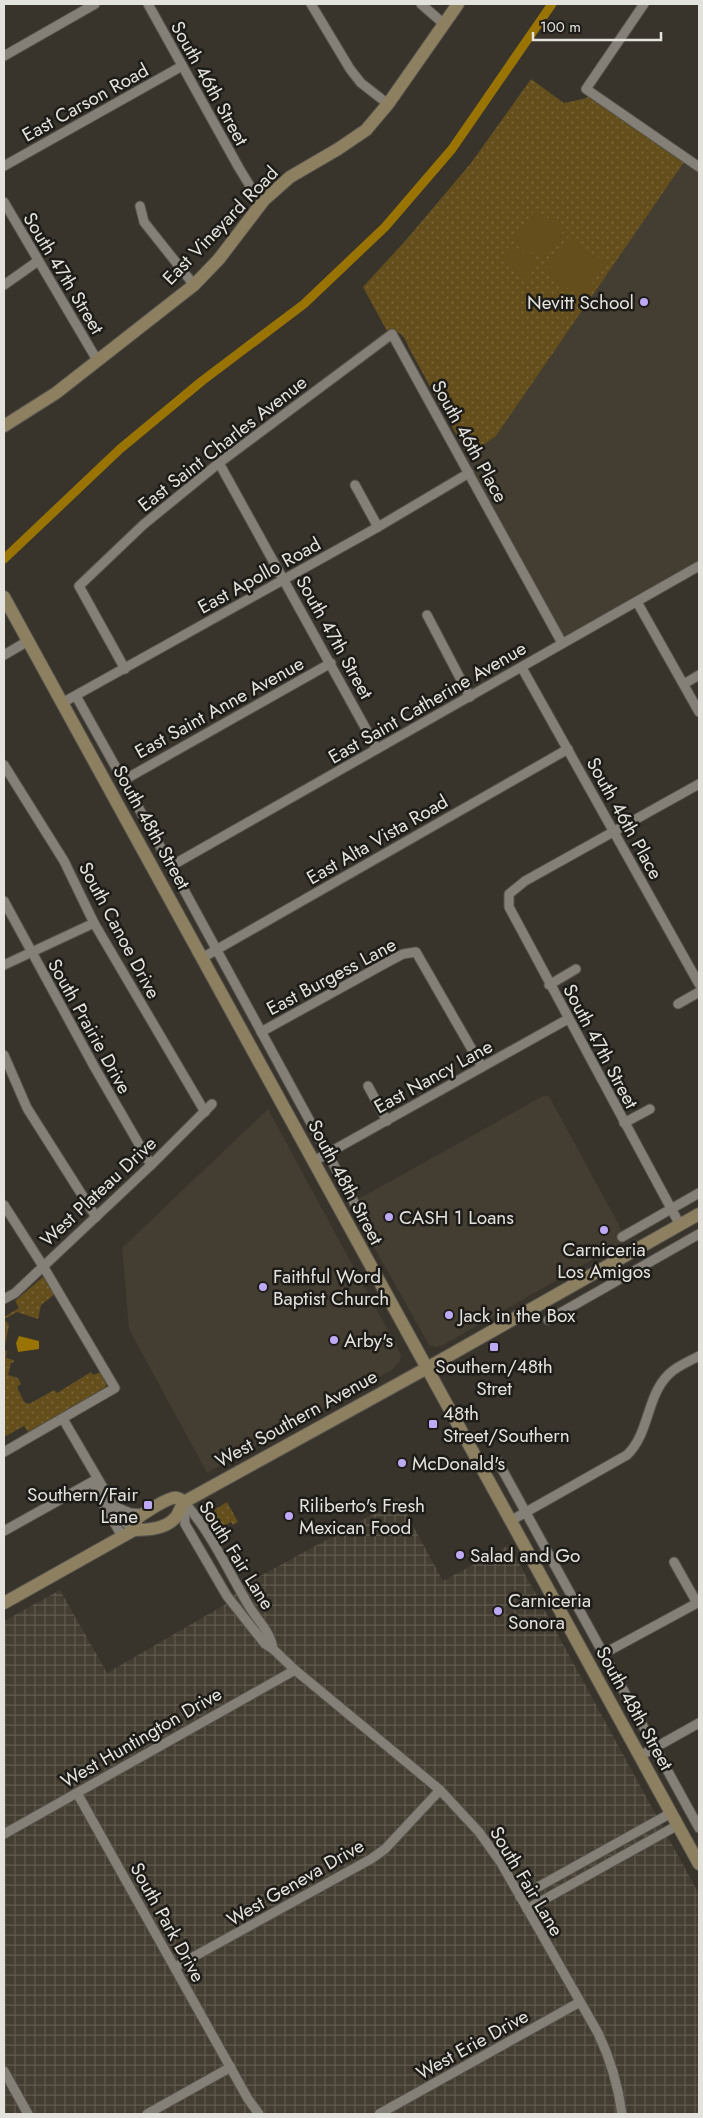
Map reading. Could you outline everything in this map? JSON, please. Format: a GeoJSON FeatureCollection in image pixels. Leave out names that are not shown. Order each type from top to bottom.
{"type":"FeatureCollection","features":[{"type":"Feature","properties":{"kind":"main road","name":"East Vineyard Road"},"geometry":{"type":"LineString","coordinates":[[4,426],[56,393],[194,285],[219,259],[264,200],[299,171],[338,149],[366,130],[388,104],[458,4]]}},
{"type":"Feature","properties":{"kind":"main road","name":"South 48th Street"},"geometry":{"type":"LineString","coordinates":[[4,597],[699,1864]]}},
{"type":"Feature","properties":{"kind":"main road","name":"West Southern Avenue"},"geometry":{"type":"LineString","coordinates":[[4,1603],[134,1530],[153,1530],[176,1518],[184,1502],[427,1368],[699,1214]]}},
{"type":"Feature","properties":{"kind":"main road","name":"West Southern Avenue"},"geometry":{"type":"LineString","coordinates":[[134,1530],[137,1518],[144,1514],[173,1498],[179,1498],[184,1502]]}},
{"type":"Feature","properties":{"kind":"street"},"geometry":{"type":"LineString","coordinates":[[4,56],[96,4]]}},
{"type":"Feature","properties":{"kind":"street","name":"South 46th Street"},"geometry":{"type":"LineString","coordinates":[[148,4],[238,168],[250,186],[264,200]]}},
{"type":"Feature","properties":{"kind":"street"},"geometry":{"type":"LineString","coordinates":[[312,4],[350,69],[361,83],[388,104]]}},
{"type":"Feature","properties":{"kind":"street"},"geometry":{"type":"LineString","coordinates":[[421,4],[444,24]]}},
{"type":"Feature","properties":{"kind":"street"},"geometry":{"type":"LineString","coordinates":[[644,4],[586,89],[699,167]]}},
{"type":"Feature","properties":{"kind":"street","name":"East Carson Road"},"geometry":{"type":"LineString","coordinates":[[4,166],[182,66]]}},
{"type":"Feature","properties":{"kind":"street","name":"South 47th Street"},"geometry":{"type":"LineString","coordinates":[[4,202],[97,360]]}},
{"type":"Feature","properties":{"kind":"street"},"geometry":{"type":"LineString","coordinates":[[140,206],[144,222],[194,285]]}},
{"type":"Feature","properties":{"kind":"street"},"geometry":{"type":"LineString","coordinates":[[4,285],[38,261]]}},
{"type":"Feature","properties":{"kind":"street","name":"East Saint Charles Avenue"},"geometry":{"type":"LineString","coordinates":[[125,669],[79,586],[143,524],[219,463],[392,334]]}},
{"type":"Feature","properties":{"kind":"street","name":"South 46th Place"},"geometry":{"type":"LineString","coordinates":[[392,334],[562,643]]}},
{"type":"Feature","properties":{"kind":"street","name":"South 47th Street"},"geometry":{"type":"LineString","coordinates":[[219,463],[378,750]]}},
{"type":"Feature","properties":{"kind":"street","name":"East Apollo Road"},"geometry":{"type":"LineString","coordinates":[[62,704],[378,527],[469,473]]}},
{"type":"Feature","properties":{"kind":"street"},"geometry":{"type":"LineString","coordinates":[[355,486],[378,527]]}},
{"type":"Feature","properties":{"kind":"street","name":"East Saint Catherine Avenue"},"geometry":{"type":"LineString","coordinates":[[171,866],[699,566]]}},
{"type":"Feature","properties":{"kind":"street"},"geometry":{"type":"LineString","coordinates":[[637,602],[699,712]]}},
{"type":"Feature","properties":{"kind":"street"},"geometry":{"type":"LineString","coordinates":[[427,614],[470,697]]}},
{"type":"Feature","properties":{"kind":"street"},"geometry":{"type":"LineString","coordinates":[[4,655],[28,641]]}},
{"type":"Feature","properties":{"kind":"street","name":"East Saint Anne Avenue"},"geometry":{"type":"LineString","coordinates":[[124,780],[331,663]]}},
{"type":"Feature","properties":{"kind":"street","name":"South 46th Place"},"geometry":{"type":"LineString","coordinates":[[522,668],[699,984]]}},
{"type":"Feature","properties":{"kind":"street"},"geometry":{"type":"LineString","coordinates":[[684,684],[699,675]]}},
{"type":"Feature","properties":{"kind":"street","name":"South 48th Street"},"geometry":{"type":"LineString","coordinates":[[76,696],[124,780],[355,1204]]}},
{"type":"Feature","properties":{"kind":"street","name":"East Alta Vista Road"},"geometry":{"type":"LineString","coordinates":[[202,958],[568,749]]}},
{"type":"Feature","properties":{"kind":"street","name":"South Canoe Drive"},"geometry":{"type":"LineString","coordinates":[[4,765],[64,861],[94,923],[205,1112]]}},
{"type":"Feature","properties":{"kind":"street"},"geometry":{"type":"LineString","coordinates":[[614,831],[699,784]]}},
{"type":"Feature","properties":{"kind":"street","name":"South 47th Street"},"geometry":{"type":"LineString","coordinates":[[614,831],[525,881],[510,894],[509,907],[549,985],[680,1225]]}},
{"type":"Feature","properties":{"kind":"street","name":"South Prairie Drive"},"geometry":{"type":"LineString","coordinates":[[4,901],[151,1165]]}},
{"type":"Feature","properties":{"kind":"street"},"geometry":{"type":"LineString","coordinates":[[4,965],[94,923]]}},
{"type":"Feature","properties":{"kind":"street","name":"East Burgess Lane"},"geometry":{"type":"LineString","coordinates":[[262,1032],[403,954],[416,952],[482,1067]]}},
{"type":"Feature","properties":{"kind":"street","name":"South 47th Street"},"geometry":{"type":"LineString","coordinates":[[549,985],[576,969]]}},
{"type":"Feature","properties":{"kind":"street"},"geometry":{"type":"LineString","coordinates":[[678,1004],[699,992]]}},
{"type":"Feature","properties":{"kind":"street","name":"East Nancy Lane"},"geometry":{"type":"LineString","coordinates":[[314,1162],[568,1019]]}},
{"type":"Feature","properties":{"kind":"street"},"geometry":{"type":"LineString","coordinates":[[4,1055],[27,1108],[96,1217]]}},
{"type":"Feature","properties":{"kind":"street"},"geometry":{"type":"LineString","coordinates":[[368,1086],[387,1120]]}},
{"type":"Feature","properties":{"kind":"street","name":"West Plateau Drive"},"geometry":{"type":"LineString","coordinates":[[4,1299],[15,1293],[151,1165],[212,1104]]}},
{"type":"Feature","properties":{"kind":"street","name":"South 47th Street"},"geometry":{"type":"LineString","coordinates":[[624,1124],[650,1109]]}},
{"type":"Feature","properties":{"kind":"street"},"geometry":{"type":"LineString","coordinates":[[622,1237],[699,1193]]}},
{"type":"Feature","properties":{"kind":"street"},"geometry":{"type":"LineString","coordinates":[[4,1205],[116,1388],[4,1452]]}},
{"type":"Feature","properties":{"kind":"street"},"geometry":{"type":"LineString","coordinates":[[548,1320],[699,1234]]}},
{"type":"Feature","properties":{"kind":"street"},"geometry":{"type":"LineString","coordinates":[[512,1520],[627,1455],[636,1446],[641,1437],[655,1395],[663,1382],[670,1373],[699,1356]]}},
{"type":"Feature","properties":{"kind":"street"},"geometry":{"type":"LineString","coordinates":[[63,1419],[122,1520],[134,1530]]}},
{"type":"Feature","properties":{"kind":"street","name":"South 48th Street"},"geometry":{"type":"LineString","coordinates":[[497,1460],[699,1828]]}},
{"type":"Feature","properties":{"kind":"street"},"geometry":{"type":"LineString","coordinates":[[4,1531],[97,1479]]}},
{"type":"Feature","properties":{"kind":"street"},"geometry":{"type":"LineString","coordinates":[[97,1479],[95,1490],[122,1536]]}},
{"type":"Feature","properties":{"kind":"street","name":"South Fair Lane"},"geometry":{"type":"LineString","coordinates":[[184,1502],[185,1524],[216,1579],[265,1644],[440,1790],[479,1832],[501,1863],[610,2058],[619,2087],[622,2114]]}},
{"type":"Feature","properties":{"kind":"street","name":"South Fair Lane"},"geometry":{"type":"LineString","coordinates":[[184,1502],[198,1518],[251,1609],[272,1639],[273,1649]]}},
{"type":"Feature","properties":{"kind":"street"},"geometry":{"type":"LineString","coordinates":[[114,1506],[130,1513],[144,1514]]}},
{"type":"Feature","properties":{"kind":"street"},"geometry":{"type":"LineString","coordinates":[[603,1654],[698,1602],[674,1562]]}},
{"type":"Feature","properties":{"kind":"street","name":"West Huntington Drive"},"geometry":{"type":"LineString","coordinates":[[4,1834],[295,1670]]}},
{"type":"Feature","properties":{"kind":"street"},"geometry":{"type":"LineString","coordinates":[[640,1756],[699,1723]]}},
{"type":"Feature","properties":{"kind":"street","name":"West Geneva Drive"},"geometry":{"type":"LineString","coordinates":[[175,1967],[371,1859],[385,1848],[440,1790]]}},
{"type":"Feature","properties":{"kind":"street","name":"South Park Drive"},"geometry":{"type":"LineString","coordinates":[[77,1793],[231,2067]]}},
{"type":"Feature","properties":{"kind":"street"},"geometry":{"type":"LineString","coordinates":[[520,1897],[672,1813]]}},
{"type":"Feature","properties":{"kind":"street"},"geometry":{"type":"LineString","coordinates":[[527,1909],[678,1825]]}},
{"type":"Feature","properties":{"kind":"street","name":"West Erie Drive"},"geometry":{"type":"LineString","coordinates":[[379,2114],[580,2002]]}},
{"type":"Feature","properties":{"kind":"street"},"geometry":{"type":"LineString","coordinates":[[147,2114],[231,2067],[259,2114]]}},
{"type":"Feature","properties":{"kind":"street"},"geometry":{"type":"LineString","coordinates":[[4,2071],[28,2114]]}},
{"type":"Feature","properties":{"kind":"shaded area"},"geometry":{"type":"Polygon","coordinates":[[[531,79],[564,103],[587,98],[588,96],[684,162],[496,436],[468,456],[406,340],[399,333],[387,331],[363,287],[406,240],[471,163],[531,79]]]}},
{"type":"Feature","properties":{"kind":"shaded area","name":"Nevitt School"},"geometry":{"type":"Polygon","coordinates":[[[686,158],[699,167],[699,566],[562,643],[462,460],[496,436],[686,158]]]}},
{"type":"Feature","properties":{"kind":"shaded area"},"geometry":{"type":"Polygon","coordinates":[[[535,209],[564,230],[543,260],[514,240],[535,209]]]}},
{"type":"Feature","properties":{"kind":"shaded area"},"geometry":{"type":"Polygon","coordinates":[[[568,237],[606,263],[582,298],[544,272],[568,237]]]}},
{"type":"Feature","properties":{"kind":"shaded area"},"geometry":{"type":"Polygon","coordinates":[[[511,244],[538,263],[527,279],[500,260],[511,244]]]}},
{"type":"Feature","properties":{"kind":"shaded area"},"geometry":{"type":"Polygon","coordinates":[[[543,1096],[549,1096],[627,1240],[443,1345],[436,1347],[429,1345],[350,1204],[543,1096]]]}},
{"type":"Feature","properties":{"kind":"shaded area"},"geometry":{"type":"Polygon","coordinates":[[[268,1109],[398,1349],[401,1355],[400,1361],[392,1370],[207,1473],[129,1329],[122,1248],[268,1109]]]}},
{"type":"Feature","properties":{"kind":"shaded area"},"geometry":{"type":"Polygon","coordinates":[[[44,1276],[55,1294],[41,1305],[38,1319],[17,1312],[4,1319],[4,1317],[19,1308],[15,1301],[44,1276]]]}},
{"type":"Feature","properties":{"kind":"shaded area"},"geometry":{"type":"Polygon","coordinates":[[[4,1319],[9,1325],[4,1350],[4,1319]]]}},
{"type":"Feature","properties":{"kind":"shaded area"},"geometry":{"type":"Polygon","coordinates":[[[19,1336],[39,1341],[39,1349],[18,1352],[16,1343],[19,1336]]]}},
{"type":"Feature","properties":{"kind":"shaded area"},"geometry":{"type":"Polygon","coordinates":[[[4,1350],[7,1351],[6,1358],[14,1360],[11,1363],[8,1375],[18,1378],[21,1384],[17,1387],[24,1402],[29,1404],[54,1390],[57,1393],[91,1372],[93,1375],[101,1372],[106,1382],[106,1387],[28,1432],[24,1426],[4,1437],[4,1350]]]}},
{"type":"Feature","properties":{"kind":"shaded area"},"geometry":{"type":"Polygon","coordinates":[[[398,1498],[443,1581],[509,1545],[699,1894],[699,2114],[4,2114],[4,1621],[60,1590],[107,1673],[226,1604],[242,1586],[379,1511],[398,1498]]]}},
{"type":"Feature","properties":{"kind":"shaded area"},"geometry":{"type":"Polygon","coordinates":[[[227,1502],[238,1522],[233,1525],[231,1522],[219,1529],[224,1538],[219,1541],[206,1515],[227,1502]]]}},
{"type":"Feature","properties":{"kind":"waterway"},"geometry":{"type":"LineString","coordinates":[[4,559],[120,449],[202,381],[304,304],[385,227],[452,149],[552,4]]}},
{"type":"Feature","properties":{"kind":"place","name":"Nevitt School"},"geometry":{"type":"Point","coordinates":[644,302]}},
{"type":"Feature","properties":{"kind":"place","name":"CASH 1 Loans"},"geometry":{"type":"Point","coordinates":[389,1217]}},
{"type":"Feature","properties":{"kind":"place","name":"Carniceria Los Amigos"},"geometry":{"type":"Point","coordinates":[604,1230]}},
{"type":"Feature","properties":{"kind":"place","name":"Faithful Word Baptist Church"},"geometry":{"type":"Point","coordinates":[263,1287]}},
{"type":"Feature","properties":{"kind":"place","name":"Jack in the Box"},"geometry":{"type":"Point","coordinates":[449,1315]}},
{"type":"Feature","properties":{"kind":"place","name":"Arby's"},"geometry":{"type":"Point","coordinates":[334,1340]}},
{"type":"Feature","properties":{"kind":"place","name":"Southern/48th Stret"},"geometry":{"type":"Point","coordinates":[494,1347]}},
{"type":"Feature","properties":{"kind":"place","name":"48th Street/Southern"},"geometry":{"type":"Point","coordinates":[433,1424]}},
{"type":"Feature","properties":{"kind":"place","name":"McDonald's"},"geometry":{"type":"Point","coordinates":[402,1463]}},
{"type":"Feature","properties":{"kind":"place","name":"Southern/Fair Lane"},"geometry":{"type":"Point","coordinates":[148,1505]}},
{"type":"Feature","properties":{"kind":"place","name":"Riliberto's Fresh Mexican Food"},"geometry":{"type":"Point","coordinates":[289,1516]}},
{"type":"Feature","properties":{"kind":"place","name":"Salad and Go"},"geometry":{"type":"Point","coordinates":[460,1555]}},
{"type":"Feature","properties":{"kind":"place","name":"Carniceria Sonora"},"geometry":{"type":"Point","coordinates":[498,1611]}}]}
